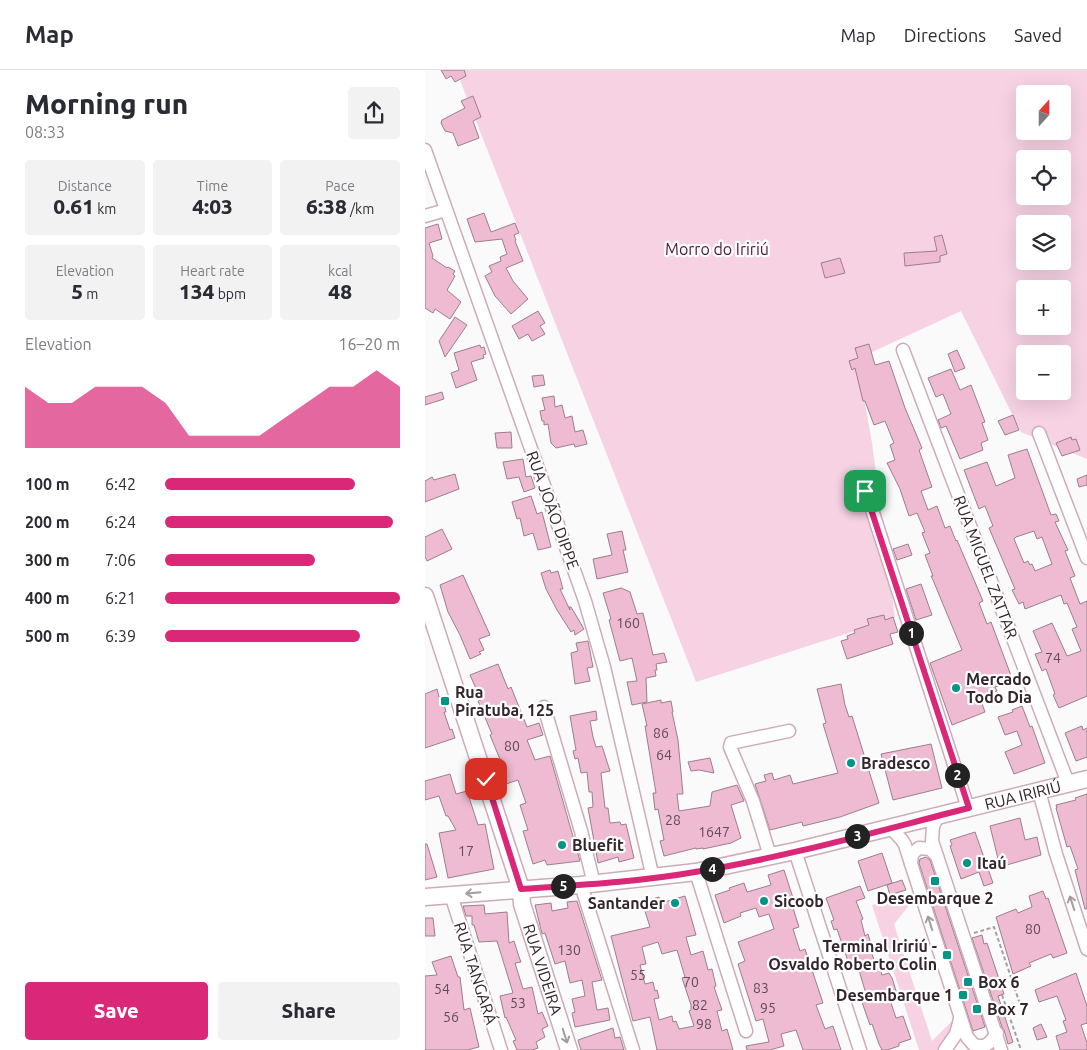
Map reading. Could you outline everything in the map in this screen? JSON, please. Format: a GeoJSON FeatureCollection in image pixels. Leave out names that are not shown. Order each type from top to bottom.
{"type":"FeatureCollection","features":[{"type":"Feature","properties":{"kind":"main road","name":"RUA VIDEIRA"},"geometry":{"type":"LineString","coordinates":[[425,596],[521,889],[522,904],[569,1050]]}},
{"type":"Feature","properties":{"kind":"main road","name":"RUA IRIRIÚ"},"geometry":{"type":"LineString","coordinates":[[425,897],[653,878],[696,872],[795,851],[1087,779]]}},
{"type":"Feature","properties":{"kind":"street","name":"RUA JOÃO DIPPE"},"geometry":{"type":"LineString","coordinates":[[425,150],[573,563],[595,634],[653,878]]}},
{"type":"Feature","properties":{"kind":"street"},"geometry":{"type":"LineString","coordinates":[[425,216],[446,210]]}},
{"type":"Feature","properties":{"kind":"street","name":"RUA MIGUEL ZATTAR"},"geometry":{"type":"LineString","coordinates":[[903,350],[1068,783]]}},
{"type":"Feature","properties":{"kind":"street"},"geometry":{"type":"LineString","coordinates":[[1039,433],[1087,558]]}},
{"type":"Feature","properties":{"kind":"street"},"geometry":{"type":"LineString","coordinates":[[865,491],[969,808]]}},
{"type":"Feature","properties":{"kind":"street"},"geometry":{"type":"LineString","coordinates":[[544,707],[581,831],[587,884],[633,1050]]}},
{"type":"Feature","properties":{"kind":"street"},"geometry":{"type":"LineString","coordinates":[[770,856],[753,801],[730,747],[731,743],[789,731]]}},
{"type":"Feature","properties":{"kind":"street"},"geometry":{"type":"LineString","coordinates":[[1039,791],[1059,864],[1087,949]]}},
{"type":"Feature","properties":{"kind":"street"},"geometry":{"type":"LineString","coordinates":[[938,816],[933,826],[932,834],[937,856],[997,1033],[1001,1050]]}},
{"type":"Feature","properties":{"kind":"street"},"geometry":{"type":"LineString","coordinates":[[890,828],[903,840],[967,1036],[974,1045],[988,1045],[997,1033]]}},
{"type":"Feature","properties":{"kind":"street"},"geometry":{"type":"LineString","coordinates":[[911,864],[912,854],[919,848],[930,849],[937,856]]}},
{"type":"Feature","properties":{"kind":"street"},"geometry":{"type":"LineString","coordinates":[[795,851],[860,1050]]}},
{"type":"Feature","properties":{"kind":"street"},"geometry":{"type":"LineString","coordinates":[[696,872],[746,1031]]}},
{"type":"Feature","properties":{"kind":"street","name":"RUA TANGARÁ"},"geometry":{"type":"LineString","coordinates":[[451,895],[501,1050]]}},
{"type":"Feature","properties":{"kind":"street"},"geometry":{"type":"LineString","coordinates":[[945,1050],[957,1034],[960,1019]]}},
{"type":"Feature","properties":{"kind":"path"},"geometry":{"type":"LineString","coordinates":[[969,935],[994,927],[1021,1007]]}},
{"type":"Feature","properties":{"kind":"path"},"geometry":{"type":"LineString","coordinates":[[1002,995],[1021,1050]]}},
{"type":"Feature","properties":{"kind":"green space","name":"Morro do Iririú"},"geometry":{"type":"Polygon","coordinates":[[[456,70],[1087,70],[1087,459],[1021,432],[961,311],[857,359],[872,443],[895,618],[696,682],[456,70]]]}},
{"type":"Feature","properties":{"kind":"green space"},"geometry":{"type":"Polygon","coordinates":[[[914,893],[915,898],[894,924],[932,1041],[951,1022],[953,1027],[947,1041],[937,1050],[919,1050],[872,905],[914,893]]]}},
{"type":"Feature","properties":{"kind":"building"},"geometry":{"type":"Polygon","coordinates":[[[441,70],[464,70],[466,76],[455,82],[451,76],[446,79],[441,70]]]}},
{"type":"Feature","properties":{"kind":"building"},"geometry":{"type":"Polygon","coordinates":[[[473,96],[481,117],[473,121],[479,138],[458,146],[453,133],[445,131],[441,123],[442,120],[465,108],[461,101],[473,96]]]}},
{"type":"Feature","properties":{"kind":"building"},"geometry":{"type":"Polygon","coordinates":[[[484,213],[491,232],[515,223],[519,233],[514,235],[523,261],[506,268],[513,281],[528,299],[511,314],[495,296],[485,276],[492,272],[489,266],[501,261],[500,257],[507,254],[502,239],[475,242],[467,219],[484,213]]]}},
{"type":"Feature","properties":{"kind":"building"},"geometry":{"type":"Polygon","coordinates":[[[438,224],[442,239],[429,243],[432,258],[455,271],[453,274],[455,276],[447,290],[461,302],[450,319],[435,309],[433,313],[425,308],[425,228],[438,224]]]}},
{"type":"Feature","properties":{"kind":"building"},"geometry":{"type":"Polygon","coordinates":[[[942,235],[947,254],[940,256],[940,262],[905,266],[904,253],[937,251],[934,237],[942,235]]]}},
{"type":"Feature","properties":{"kind":"building"},"geometry":{"type":"Polygon","coordinates":[[[840,258],[845,273],[825,278],[821,263],[840,258]]]}},
{"type":"Feature","properties":{"kind":"building"},"geometry":{"type":"Polygon","coordinates":[[[538,311],[545,323],[540,326],[545,334],[532,341],[528,334],[519,339],[512,326],[538,311]]]}},
{"type":"Feature","properties":{"kind":"building"},"geometry":{"type":"Polygon","coordinates":[[[455,317],[467,325],[445,357],[439,341],[455,317]]]}},
{"type":"Feature","properties":{"kind":"building"},"geometry":{"type":"Polygon","coordinates":[[[869,344],[875,365],[889,361],[905,408],[922,448],[919,450],[932,487],[921,491],[928,510],[937,506],[945,528],[950,526],[957,540],[983,601],[979,603],[987,624],[991,622],[1013,681],[995,687],[997,691],[980,698],[985,712],[952,725],[930,663],[962,650],[931,576],[933,576],[925,555],[930,553],[922,533],[925,532],[917,513],[909,516],[900,489],[887,463],[895,460],[890,445],[894,443],[885,421],[874,425],[865,401],[863,401],[855,368],[852,370],[849,361],[858,358],[855,348],[869,344]]]}},
{"type":"Feature","properties":{"kind":"building"},"geometry":{"type":"Polygon","coordinates":[[[480,345],[481,348],[484,347],[486,354],[483,355],[484,358],[471,362],[477,380],[456,388],[451,373],[459,370],[454,353],[480,345]]]}},
{"type":"Feature","properties":{"kind":"building"},"geometry":{"type":"Polygon","coordinates":[[[957,350],[965,368],[955,372],[948,354],[957,350]]]}},
{"type":"Feature","properties":{"kind":"building"},"geometry":{"type":"Polygon","coordinates":[[[951,369],[960,390],[971,385],[985,422],[982,423],[988,440],[981,443],[983,450],[960,459],[946,426],[941,428],[938,420],[951,414],[943,394],[936,397],[928,378],[951,369]]]}},
{"type":"Feature","properties":{"kind":"building"},"geometry":{"type":"Polygon","coordinates":[[[543,375],[545,385],[534,387],[532,376],[543,375]]]}},
{"type":"Feature","properties":{"kind":"building"},"geometry":{"type":"Polygon","coordinates":[[[442,392],[444,399],[425,405],[425,397],[442,392]]]}},
{"type":"Feature","properties":{"kind":"building"},"geometry":{"type":"Polygon","coordinates":[[[554,396],[555,407],[562,405],[565,418],[572,416],[575,432],[583,430],[587,444],[575,447],[574,444],[556,448],[551,443],[548,424],[544,425],[540,411],[545,410],[542,398],[554,396]]]}},
{"type":"Feature","properties":{"kind":"building"},"geometry":{"type":"Polygon","coordinates":[[[1013,415],[1019,430],[1005,435],[998,421],[1013,415]]]}},
{"type":"Feature","properties":{"kind":"building"},"geometry":{"type":"Polygon","coordinates":[[[511,432],[512,448],[497,448],[495,433],[511,432]]]}},
{"type":"Feature","properties":{"kind":"building"},"geometry":{"type":"Polygon","coordinates":[[[1071,437],[1072,440],[1076,439],[1080,450],[1062,456],[1056,443],[1071,437]]]}},
{"type":"Feature","properties":{"kind":"building"},"geometry":{"type":"Polygon","coordinates":[[[1027,449],[1051,515],[1056,514],[1059,521],[1055,522],[1068,550],[1065,551],[1075,576],[1070,578],[1080,604],[1087,601],[1087,696],[1059,708],[1053,695],[1055,694],[1046,669],[1042,671],[1035,654],[1042,652],[1033,631],[1052,623],[1067,656],[1081,651],[1072,629],[1077,627],[1067,603],[1064,604],[1061,595],[1025,609],[1023,602],[1019,604],[1012,590],[1015,589],[989,528],[993,526],[985,506],[979,509],[964,470],[987,462],[996,486],[1015,478],[1008,455],[1027,449]],[[1034,531],[1014,539],[1024,563],[1028,561],[1030,565],[1032,564],[1035,571],[1052,564],[1042,537],[1037,539],[1034,531]]]}},
{"type":"Feature","properties":{"kind":"building"},"geometry":{"type":"Polygon","coordinates":[[[523,459],[526,477],[531,476],[535,488],[524,492],[519,477],[507,479],[503,462],[523,459]]]}},
{"type":"Feature","properties":{"kind":"building"},"geometry":{"type":"Polygon","coordinates":[[[455,474],[459,489],[425,502],[425,481],[432,477],[434,480],[455,474]]]}},
{"type":"Feature","properties":{"kind":"building"},"geometry":{"type":"Polygon","coordinates":[[[1087,475],[1087,485],[1079,487],[1077,479],[1087,475]]]}},
{"type":"Feature","properties":{"kind":"building"},"geometry":{"type":"Polygon","coordinates":[[[531,496],[537,514],[542,512],[551,547],[538,550],[533,533],[524,536],[520,518],[517,519],[512,502],[531,496]]]}},
{"type":"Feature","properties":{"kind":"building"},"geometry":{"type":"Polygon","coordinates":[[[442,529],[452,549],[427,561],[425,557],[425,537],[442,529]]]}},
{"type":"Feature","properties":{"kind":"building"},"geometry":{"type":"Polygon","coordinates":[[[622,531],[626,550],[623,550],[628,572],[597,579],[593,559],[612,555],[607,534],[622,531]]]}},
{"type":"Feature","properties":{"kind":"building"},"geometry":{"type":"Polygon","coordinates":[[[908,544],[912,555],[897,560],[893,549],[908,544]]]}},
{"type":"Feature","properties":{"kind":"building"},"geometry":{"type":"Polygon","coordinates":[[[550,570],[551,573],[558,571],[563,589],[560,589],[570,610],[569,607],[571,607],[584,629],[575,635],[574,630],[571,632],[557,610],[546,589],[541,573],[550,570]]]}},
{"type":"Feature","properties":{"kind":"building"},"geometry":{"type":"Polygon","coordinates":[[[463,575],[490,635],[479,639],[484,650],[479,652],[481,654],[470,659],[448,612],[440,585],[463,575]]]}},
{"type":"Feature","properties":{"kind":"building"},"geometry":{"type":"Polygon","coordinates":[[[921,584],[932,615],[916,620],[906,589],[921,584]]]}},
{"type":"Feature","properties":{"kind":"building"},"geometry":{"type":"Polygon","coordinates":[[[621,588],[630,592],[637,614],[643,613],[653,655],[664,653],[667,662],[656,664],[656,676],[646,678],[647,702],[632,705],[627,682],[637,681],[632,658],[620,661],[603,593],[621,588]]]}},
{"type":"Feature","properties":{"kind":"building"},"geometry":{"type":"Polygon","coordinates":[[[884,615],[885,620],[893,617],[898,632],[890,634],[893,644],[847,659],[841,641],[848,639],[847,636],[855,633],[854,630],[869,625],[867,619],[884,615]]]}},
{"type":"Feature","properties":{"kind":"building"},"geometry":{"type":"Polygon","coordinates":[[[588,641],[593,667],[587,668],[590,681],[575,684],[571,653],[578,651],[576,643],[588,641]]]}},
{"type":"Feature","properties":{"kind":"building"},"geometry":{"type":"Polygon","coordinates":[[[498,664],[508,689],[511,687],[527,727],[539,723],[543,735],[527,740],[535,760],[550,756],[580,861],[547,865],[545,860],[533,864],[523,831],[528,830],[520,805],[526,803],[518,780],[506,784],[502,770],[504,769],[478,701],[481,700],[470,675],[498,664]]]}},
{"type":"Feature","properties":{"kind":"building"},"geometry":{"type":"Polygon","coordinates":[[[841,684],[845,705],[849,717],[852,716],[879,803],[840,817],[803,826],[802,822],[770,830],[755,784],[766,781],[764,775],[772,773],[774,780],[790,775],[793,784],[838,773],[823,724],[826,723],[817,689],[841,684]]]}},
{"type":"Feature","properties":{"kind":"building"},"geometry":{"type":"Polygon","coordinates":[[[437,689],[439,697],[442,696],[446,712],[444,712],[455,738],[425,748],[425,694],[437,689]]]}},
{"type":"Feature","properties":{"kind":"building"},"geometry":{"type":"Polygon","coordinates":[[[661,700],[661,703],[671,701],[678,740],[683,794],[677,794],[679,811],[710,806],[712,792],[737,785],[744,801],[731,805],[741,838],[731,843],[703,849],[696,848],[664,856],[660,841],[664,840],[658,809],[655,810],[653,793],[656,793],[645,726],[647,726],[642,704],[661,700]]]}},
{"type":"Feature","properties":{"kind":"building"},"geometry":{"type":"Polygon","coordinates":[[[1022,706],[1030,727],[1032,726],[1045,763],[1014,774],[1005,752],[1022,745],[1017,731],[1005,735],[998,717],[1013,712],[1012,710],[1022,706]]]}},
{"type":"Feature","properties":{"kind":"building"},"geometry":{"type":"Polygon","coordinates":[[[596,711],[597,720],[590,721],[593,737],[596,747],[602,746],[610,771],[601,773],[605,808],[608,808],[610,823],[620,822],[621,825],[626,824],[634,858],[619,862],[618,857],[598,863],[588,808],[593,807],[592,792],[589,792],[587,772],[581,773],[578,758],[575,759],[573,751],[576,750],[570,716],[596,711]]]}},
{"type":"Feature","properties":{"kind":"building"},"geometry":{"type":"Polygon","coordinates":[[[1082,726],[1083,730],[1087,728],[1087,757],[1076,761],[1065,733],[1082,726]]]}},
{"type":"Feature","properties":{"kind":"building"},"geometry":{"type":"Polygon","coordinates":[[[931,744],[942,788],[893,800],[881,754],[931,744]]]}},
{"type":"Feature","properties":{"kind":"building"},"geometry":{"type":"Polygon","coordinates":[[[710,758],[714,773],[699,770],[691,771],[688,762],[710,758]]]}},
{"type":"Feature","properties":{"kind":"building"},"geometry":{"type":"Polygon","coordinates":[[[450,774],[456,794],[467,791],[478,825],[485,824],[494,869],[448,878],[439,833],[456,830],[448,816],[446,816],[439,796],[425,800],[425,781],[450,774]]]}},
{"type":"Feature","properties":{"kind":"building"},"geometry":{"type":"Polygon","coordinates":[[[1087,794],[1087,909],[1085,909],[1075,870],[1078,869],[1070,846],[1067,847],[1056,805],[1076,800],[1075,798],[1087,794]]]}},
{"type":"Feature","properties":{"kind":"building"},"geometry":{"type":"Polygon","coordinates":[[[1020,818],[1025,840],[1037,837],[1041,855],[1000,867],[990,826],[1020,818]]]}},
{"type":"Feature","properties":{"kind":"building","name":"Itaú"},"geometry":{"type":"Polygon","coordinates":[[[975,832],[993,883],[984,886],[979,872],[961,879],[950,846],[952,845],[950,840],[975,832]]]}},
{"type":"Feature","properties":{"kind":"building"},"geometry":{"type":"Polygon","coordinates":[[[425,844],[427,844],[437,877],[425,880],[425,844]]]}},
{"type":"Feature","properties":{"kind":"building"},"geometry":{"type":"Polygon","coordinates":[[[882,853],[892,883],[868,891],[858,861],[882,853]]]}},
{"type":"Feature","properties":{"kind":"building"},"geometry":{"type":"Polygon","coordinates":[[[926,857],[930,860],[985,1027],[973,1031],[919,863],[920,859],[926,857]]]}},
{"type":"Feature","properties":{"kind":"building"},"geometry":{"type":"Polygon","coordinates":[[[784,870],[796,907],[793,908],[799,927],[793,929],[800,951],[805,949],[823,1003],[816,1005],[825,1029],[833,1026],[841,1050],[803,1050],[796,1030],[781,1034],[784,1046],[770,1050],[747,1050],[746,1046],[769,1042],[763,1019],[756,1021],[738,964],[745,961],[738,942],[774,929],[769,914],[759,917],[756,908],[740,913],[741,916],[724,923],[715,895],[744,883],[747,892],[771,885],[768,875],[784,870]]]}},
{"type":"Feature","properties":{"kind":"building"},"geometry":{"type":"Polygon","coordinates":[[[902,880],[906,890],[890,895],[887,885],[902,880]]]}},
{"type":"Feature","properties":{"kind":"building"},"geometry":{"type":"Polygon","coordinates":[[[860,886],[865,898],[856,901],[863,919],[861,920],[865,936],[868,934],[871,944],[869,945],[875,963],[878,962],[882,975],[889,973],[892,978],[898,997],[890,1000],[896,1018],[903,1016],[911,1039],[887,1050],[882,1050],[872,1024],[870,1025],[861,999],[867,997],[858,967],[851,970],[837,929],[834,930],[831,921],[834,920],[826,898],[860,886]]]}},
{"type":"Feature","properties":{"kind":"building"},"geometry":{"type":"Polygon","coordinates":[[[1043,891],[1046,899],[1048,898],[1067,953],[1053,958],[1051,954],[1029,963],[1031,966],[1013,974],[996,917],[1016,909],[1018,913],[1032,907],[1029,896],[1043,891]]]}},
{"type":"Feature","properties":{"kind":"building"},"geometry":{"type":"Polygon","coordinates":[[[685,896],[696,935],[686,937],[691,955],[703,951],[708,970],[712,969],[716,986],[714,987],[722,1010],[717,1011],[722,1031],[727,1029],[733,1050],[657,1050],[650,1017],[633,1021],[611,936],[650,927],[642,902],[659,897],[661,903],[685,896]],[[658,942],[642,947],[646,964],[640,965],[645,984],[653,982],[655,991],[657,990],[659,998],[654,999],[659,1020],[672,1016],[673,1022],[676,1021],[679,1029],[694,1026],[689,1011],[691,1010],[691,1005],[682,978],[685,977],[677,950],[662,954],[658,942]]]}},
{"type":"Feature","properties":{"kind":"building"},"geometry":{"type":"Polygon","coordinates":[[[577,901],[602,980],[592,982],[597,1010],[608,1008],[610,1020],[575,1027],[572,1013],[575,1012],[572,999],[585,996],[582,980],[570,983],[565,961],[555,964],[545,933],[542,934],[535,905],[551,903],[552,911],[568,908],[567,902],[577,901]]]}},
{"type":"Feature","properties":{"kind":"building"},"geometry":{"type":"Polygon","coordinates":[[[484,905],[485,914],[507,912],[509,943],[514,941],[521,962],[515,963],[523,989],[532,987],[538,1014],[542,1012],[548,1026],[542,1029],[545,1037],[536,1042],[538,1048],[517,1050],[513,1041],[516,1040],[505,1018],[500,996],[513,993],[497,941],[479,942],[474,925],[472,925],[472,916],[466,916],[463,906],[484,905]]]}},
{"type":"Feature","properties":{"kind":"building"},"geometry":{"type":"Polygon","coordinates":[[[425,918],[433,918],[435,936],[425,936],[425,918]]]}},
{"type":"Feature","properties":{"kind":"building"},"geometry":{"type":"Polygon","coordinates":[[[982,935],[984,944],[987,943],[1004,994],[998,996],[1013,1042],[1008,1044],[972,938],[982,935]]]}},
{"type":"Feature","properties":{"kind":"building"},"geometry":{"type":"Polygon","coordinates":[[[451,956],[458,977],[460,977],[464,1010],[470,1008],[479,1047],[467,1050],[425,1050],[425,976],[437,975],[432,962],[451,956]]]}},
{"type":"Feature","properties":{"kind":"building"},"geometry":{"type":"Polygon","coordinates":[[[1076,973],[1087,1006],[1087,1023],[1081,1025],[1087,1043],[1087,1050],[1060,1050],[1056,1036],[1067,1032],[1063,1021],[1066,1020],[1057,996],[1039,1002],[1035,990],[1076,973]]]}},
{"type":"Feature","properties":{"kind":"building"},"geometry":{"type":"Polygon","coordinates":[[[1041,1024],[1047,1037],[1037,1040],[1033,1028],[1041,1024]]]}},
{"type":"Feature","properties":{"kind":"building"},"geometry":{"type":"Polygon","coordinates":[[[613,1028],[615,1038],[620,1037],[624,1050],[581,1050],[578,1040],[613,1028]]]}},
{"type":"Feature","properties":{"kind":"place","name":"Mercado Todo Dia"},"geometry":{"type":"Point","coordinates":[956,688]}},
{"type":"Feature","properties":{"kind":"place","name":"Rua Piratuba, 125"},"geometry":{"type":"Point","coordinates":[445,701]}},
{"type":"Feature","properties":{"kind":"place","name":"Bradesco"},"geometry":{"type":"Point","coordinates":[851,763]}},
{"type":"Feature","properties":{"kind":"place","name":"Bluefit"},"geometry":{"type":"Point","coordinates":[562,845]}},
{"type":"Feature","properties":{"kind":"place","name":"Itaú"},"geometry":{"type":"Point","coordinates":[967,863]}},
{"type":"Feature","properties":{"kind":"place","name":"Desembarque 2"},"geometry":{"type":"Point","coordinates":[935,881]}},
{"type":"Feature","properties":{"kind":"place","name":"Sicoob"},"geometry":{"type":"Point","coordinates":[764,901]}},
{"type":"Feature","properties":{"kind":"place","name":"Santander"},"geometry":{"type":"Point","coordinates":[675,903]}},
{"type":"Feature","properties":{"kind":"place","name":"Terminal Iririú - Osvaldo Roberto Colin"},"geometry":{"type":"Point","coordinates":[947,955]}},
{"type":"Feature","properties":{"kind":"place","name":"Box 6"},"geometry":{"type":"Point","coordinates":[968,982]}},
{"type":"Feature","properties":{"kind":"place","name":"Desembarque 1"},"geometry":{"type":"Point","coordinates":[963,995]}},
{"type":"Feature","properties":{"kind":"place","name":"Box 7"},"geometry":{"type":"Point","coordinates":[977,1009]}},
{"type":"Feature","properties":{"kind":"route"},"geometry":{"type":"LineString","coordinates":[[486,779],[521,889],[594,884],[696,872],[795,851],[969,808],[937,716],[897,583],[865,491]]}}]}
